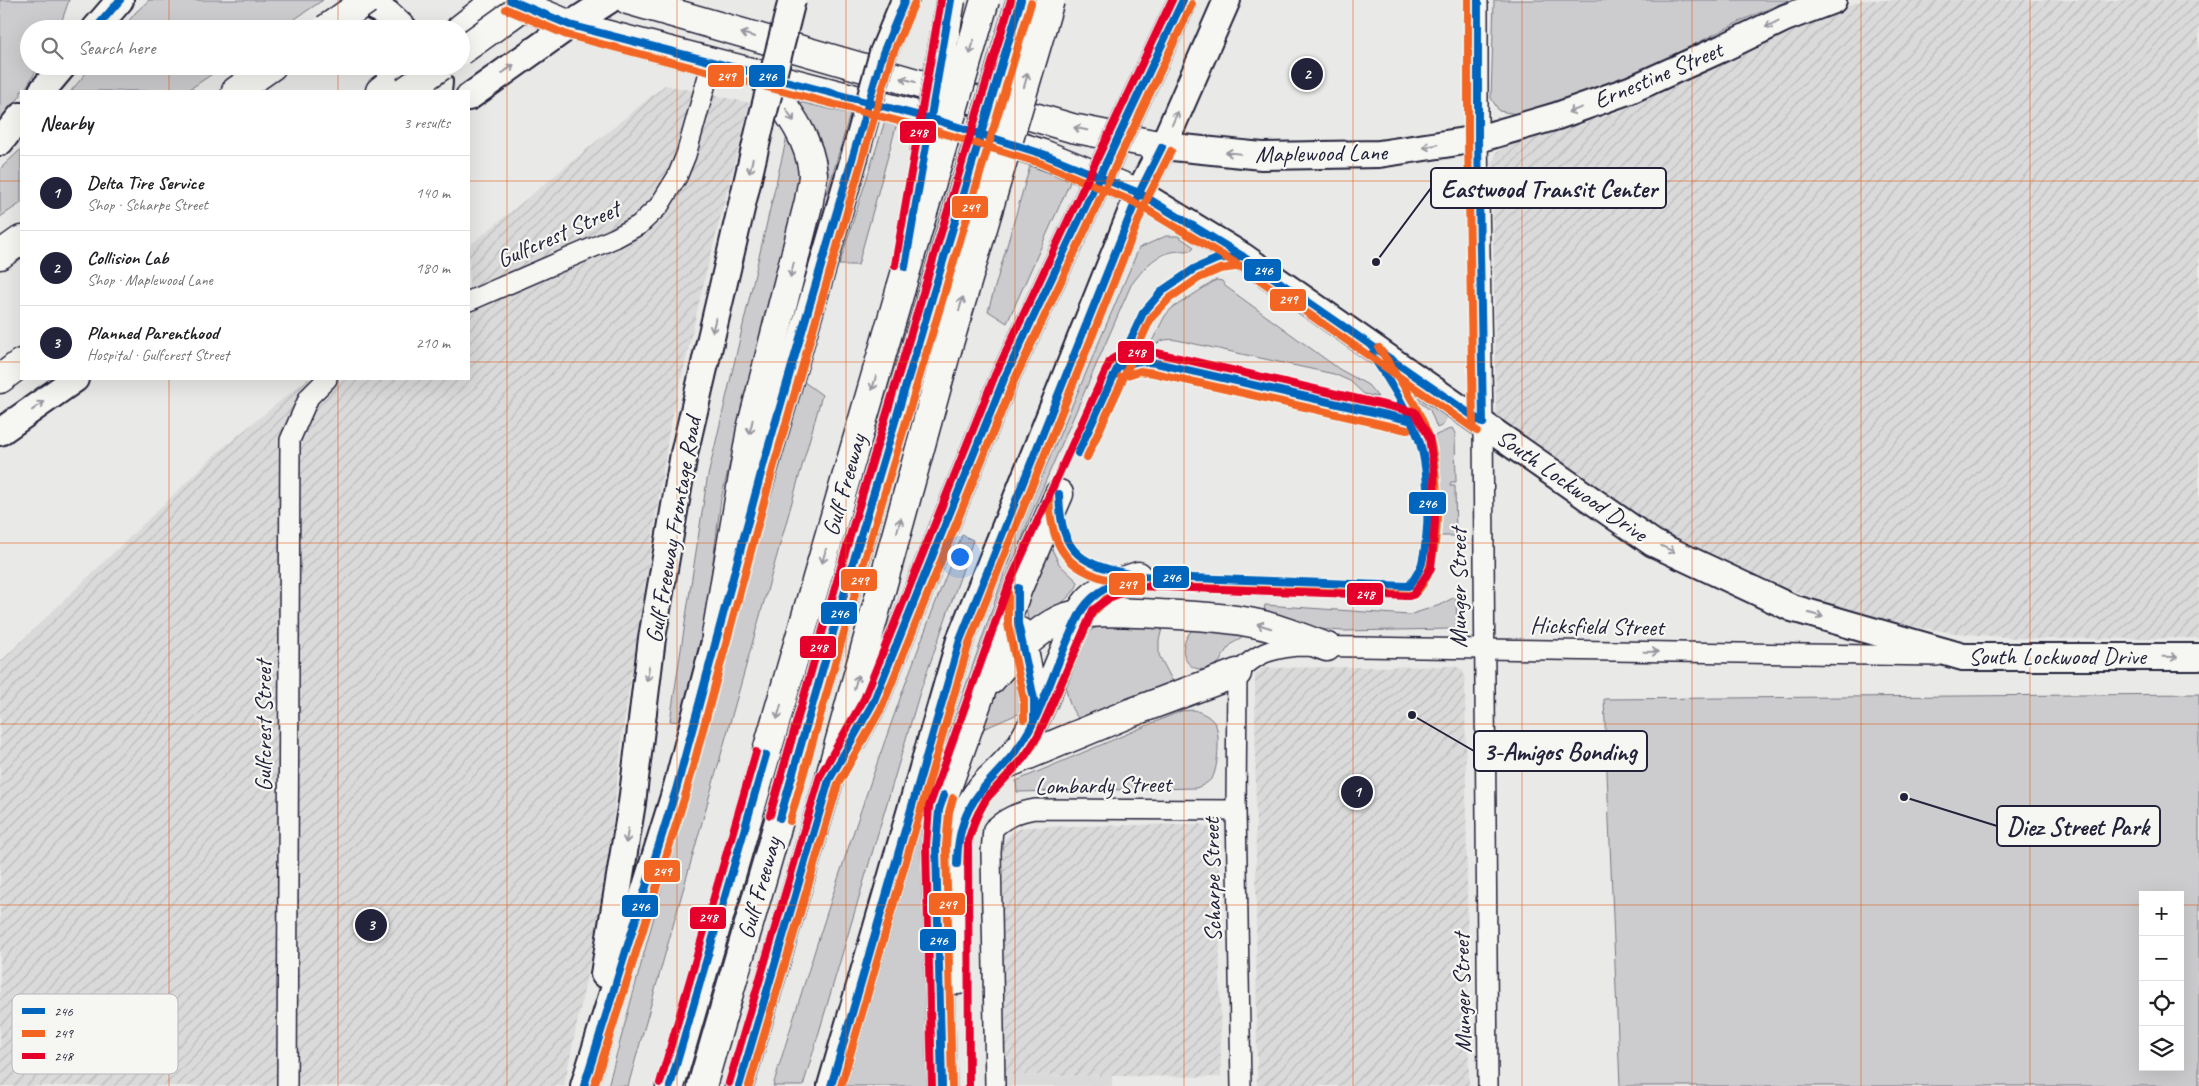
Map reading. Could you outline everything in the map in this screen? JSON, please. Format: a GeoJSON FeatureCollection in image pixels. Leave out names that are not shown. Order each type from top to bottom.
{"type":"FeatureCollection","features":[{"type":"Feature","properties":{"kind":"main road"},"geometry":{"type":"LineString","coordinates":[[103,20],[120,0]]}},
{"type":"Feature","properties":{"kind":"main road"},"geometry":{"type":"LineString","coordinates":[[360,0],[388,14],[394,20]]}},
{"type":"Feature","properties":{"kind":"main road"},"geometry":{"type":"LineString","coordinates":[[339,20],[367,0]]}},
{"type":"Feature","properties":{"kind":"main road"},"geometry":{"type":"LineString","coordinates":[[470,21],[497,0]]}},
{"type":"Feature","properties":{"kind":"main road","name":"South Lockwood Drive"},"geometry":{"type":"LineString","coordinates":[[510,0],[570,25],[972,131],[1043,154],[1139,193],[1242,256],[1654,543],[1792,608],[1963,657],[2199,657]]}},
{"type":"Feature","properties":{"kind":"main road"},"geometry":{"type":"LineString","coordinates":[[470,45],[532,0]]}},
{"type":"Feature","properties":{"kind":"main road"},"geometry":{"type":"LineString","coordinates":[[470,96],[570,25],[609,0]]}},
{"type":"Feature","properties":{"kind":"main road"},"geometry":{"type":"LineString","coordinates":[[628,0],[1072,128],[1163,146]]}},
{"type":"Feature","properties":{"kind":"main road","name":"Gulf Freeway Frontage Road"},"geometry":{"type":"LineString","coordinates":[[587,1076],[632,803],[652,638],[684,454],[760,127],[792,0]]}},
{"type":"Feature","properties":{"kind":"main road","name":"Gulf Freeway Frontage Road"},"geometry":{"type":"LineString","coordinates":[[587,1076],[676,790],[716,635],[883,53],[905,0]]}},
{"type":"Feature","properties":{"kind":"main road"},"geometry":{"type":"LineString","coordinates":[[901,288],[951,0]]}},
{"type":"Feature","properties":{"kind":"main road","name":"Gulf Freeway"},"geometry":{"type":"LineString","coordinates":[[670,1086],[985,0]]}},
{"type":"Feature","properties":{"kind":"main road","name":"Gulf Freeway"},"geometry":{"type":"LineString","coordinates":[[704,1086],[857,549],[1021,0]]}},
{"type":"Feature","properties":{"kind":"main road","name":"Gulf Freeway"},"geometry":{"type":"LineString","coordinates":[[739,1086],[829,780],[947,350],[1050,0]]}},
{"type":"Feature","properties":{"kind":"main road"},"geometry":{"type":"LineString","coordinates":[[829,780],[873,703],[1004,379],[1183,0]]}},
{"type":"Feature","properties":{"kind":"main road"},"geometry":{"type":"LineString","coordinates":[[830,1086],[960,640],[1139,193],[1163,146],[1227,0]]}},
{"type":"Feature","properties":{"kind":"main road","name":"Ernestine Street"},"geometry":{"type":"LineString","coordinates":[[1478,139],[1557,116],[1630,90],[1784,18],[1833,0]]}},
{"type":"Feature","properties":{"kind":"main road"},"geometry":{"type":"LineString","coordinates":[[43,90],[55,75]]}},
{"type":"Feature","properties":{"kind":"main road"},"geometry":{"type":"LineString","coordinates":[[237,90],[259,75]]}},
{"type":"Feature","properties":{"kind":"main road"},"geometry":{"type":"LineString","coordinates":[[381,90],[400,75]]}},
{"type":"Feature","properties":{"kind":"main road"},"geometry":{"type":"LineString","coordinates":[[406,90],[428,75]]}},
{"type":"Feature","properties":{"kind":"main road"},"geometry":{"type":"LineString","coordinates":[[436,75],[439,82],[438,90]]}},
{"type":"Feature","properties":{"kind":"main road"},"geometry":{"type":"LineString","coordinates":[[716,635],[751,429],[809,201],[813,176],[811,156],[802,134],[761,75]]}},
{"type":"Feature","properties":{"kind":"main road"},"geometry":{"type":"LineString","coordinates":[[0,142],[20,117]]}},
{"type":"Feature","properties":{"kind":"main road","name":"Maplewood Lane"},"geometry":{"type":"LineString","coordinates":[[1163,146],[1262,156],[1379,154],[1478,139]]}},
{"type":"Feature","properties":{"kind":"main road"},"geometry":{"type":"LineString","coordinates":[[0,255],[20,241]]}},
{"type":"Feature","properties":{"kind":"main road"},"geometry":{"type":"LineString","coordinates":[[0,379],[20,364]]}},
{"type":"Feature","properties":{"kind":"main road"},"geometry":{"type":"LineString","coordinates":[[0,432],[74,380]]}},
{"type":"Feature","properties":{"kind":"main road"},"geometry":{"type":"LineString","coordinates":[[942,1086],[936,846],[939,810],[1018,588],[1059,494]]}},
{"type":"Feature","properties":{"kind":"main road"},"geometry":{"type":"LineString","coordinates":[[959,1086],[958,840],[963,820],[974,798],[988,781],[1007,764],[1024,741],[1079,615],[1090,599],[1104,588],[1138,576]]}},
{"type":"Feature","properties":{"kind":"main road"},"geometry":{"type":"LineString","coordinates":[[1018,588],[1018,623],[1034,699],[1034,719]]}},
{"type":"Feature","properties":{"kind":"main road"},"geometry":{"type":"LineString","coordinates":[[982,691],[1023,645],[1057,622],[1079,615],[1122,612],[1222,618],[1260,624],[1327,647]]}},
{"type":"Feature","properties":{"kind":"main road"},"geometry":{"type":"LineString","coordinates":[[1007,764],[1130,713],[1237,673]]}},
{"type":"Feature","properties":{"kind":"street","name":"Munger Street"},"geometry":{"type":"LineString","coordinates":[[1478,0],[1488,1086]]}},
{"type":"Feature","properties":{"kind":"street","name":"Gulfcrest Street"},"geometry":{"type":"LineString","coordinates":[[470,301],[615,238],[639,225],[659,206],[677,177],[686,156],[712,62]]}},
{"type":"Feature","properties":{"kind":"street","name":"Gulfcrest Street"},"geometry":{"type":"LineString","coordinates":[[287,1086],[290,440],[309,397],[327,380]]}},
{"type":"Feature","properties":{"kind":"street","name":"Hicksfield Street"},"geometry":{"type":"LineString","coordinates":[[1237,673],[1251,660],[1277,648],[1484,649],[1963,657]]}},
{"type":"Feature","properties":{"kind":"street","name":"Scharpe Street"},"geometry":{"type":"LineString","coordinates":[[1237,673],[1236,810],[1241,1086]]}},
{"type":"Feature","properties":{"kind":"street","name":"Lombardy Street"},"geometry":{"type":"LineString","coordinates":[[994,1086],[991,852],[993,828],[1003,819],[1019,812],[1035,809],[1236,810]]}},
{"type":"Feature","properties":{"kind":"shaded area"},"geometry":{"type":"Polygon","coordinates":[[[0,0],[69,0],[62,20],[20,20],[20,75],[34,75],[25,90],[20,90],[20,96],[0,123],[0,0]]]}},
{"type":"Feature","properties":{"kind":"shaded area"},"geometry":{"type":"Polygon","coordinates":[[[149,0],[323,0],[293,20],[129,20],[149,0]]]}},
{"type":"Feature","properties":{"kind":"shaded area"},"geometry":{"type":"Polygon","coordinates":[[[1494,0],[1789,0],[1745,19],[1649,67],[1589,90],[1517,114],[1499,111],[1491,98],[1494,0]]]}},
{"type":"Feature","properties":{"kind":"shaded area"},"geometry":{"type":"Polygon","coordinates":[[[1863,0],[2199,0],[2199,638],[2030,639],[1954,633],[1904,625],[1849,611],[1786,588],[1648,524],[1496,417],[1492,165],[1496,153],[1515,141],[1615,113],[1808,20],[1863,0]]]}},
{"type":"Feature","properties":{"kind":"shaded area"},"geometry":{"type":"Polygon","coordinates":[[[84,75],[211,75],[188,90],[72,90],[84,75]]]}},
{"type":"Feature","properties":{"kind":"shaded area"},"geometry":{"type":"Polygon","coordinates":[[[665,85],[750,103],[705,277],[669,432],[623,729],[610,846],[596,932],[564,1086],[0,1086],[0,662],[219,451],[306,380],[470,380],[470,245],[665,85]]]}},
{"type":"Feature","properties":{"kind":"shaded area"},"geometry":{"type":"Polygon","coordinates":[[[795,101],[850,114],[827,194],[825,163],[795,101]]]}},
{"type":"Feature","properties":{"kind":"shaded area"},"geometry":{"type":"Polygon","coordinates":[[[885,121],[897,123],[858,265],[839,265],[885,121]]]}},
{"type":"Feature","properties":{"kind":"shaded area"},"geometry":{"type":"Polygon","coordinates":[[[788,132],[802,172],[799,213],[743,410],[721,499],[706,616],[680,722],[670,721],[707,480],[788,132]]]}},
{"type":"Feature","properties":{"kind":"shaded area"},"geometry":{"type":"Polygon","coordinates":[[[20,150],[20,204],[0,217],[0,169],[20,150]]]}},
{"type":"Feature","properties":{"kind":"shaded area"},"geometry":{"type":"Polygon","coordinates":[[[1030,166],[1071,180],[1007,323],[988,311],[1030,166]]]}},
{"type":"Feature","properties":{"kind":"shaded area"},"geometry":{"type":"Polygon","coordinates":[[[1166,236],[1178,236],[1194,247],[1190,251],[1170,252],[1155,259],[1131,285],[1029,519],[1020,544],[1017,565],[939,776],[932,1086],[846,1086],[933,781],[1020,528],[1139,248],[1166,236]]]}},
{"type":"Feature","properties":{"kind":"shaded area"},"geometry":{"type":"Polygon","coordinates":[[[1216,280],[1222,281],[1225,286],[1339,369],[1368,385],[1378,397],[1364,394],[1350,381],[1334,374],[1177,340],[1164,340],[1154,346],[1150,345],[1165,316],[1171,309],[1216,280]]]}},
{"type":"Feature","properties":{"kind":"shaded area"},"geometry":{"type":"Polygon","coordinates":[[[800,379],[822,395],[628,1086],[608,1086],[800,379]]]}},
{"type":"Feature","properties":{"kind":"shaded area"},"geometry":{"type":"Polygon","coordinates":[[[1408,387],[1447,414],[1443,425],[1437,428],[1430,410],[1413,397],[1408,387]]]}},
{"type":"Feature","properties":{"kind":"shaded area"},"geometry":{"type":"Polygon","coordinates":[[[1452,428],[1455,433],[1456,482],[1451,482],[1450,486],[1455,486],[1456,536],[1440,536],[1439,464],[1434,436],[1452,428]]]}},
{"type":"Feature","properties":{"kind":"shaded area"},"geometry":{"type":"Polygon","coordinates":[[[962,535],[973,540],[919,695],[803,1086],[773,1086],[816,947],[885,740],[962,535]]]}},
{"type":"Feature","properties":{"kind":"shaded area"},"geometry":{"type":"Polygon","coordinates":[[[1050,545],[1059,564],[1078,582],[1066,599],[1031,626],[1028,625],[1026,600],[1050,545]]]}},
{"type":"Feature","properties":{"kind":"shaded area"},"geometry":{"type":"Polygon","coordinates":[[[1456,598],[1457,628],[1452,629],[1342,631],[1308,628],[1263,614],[1265,605],[1409,615],[1440,605],[1456,598]]]}},
{"type":"Feature","properties":{"kind":"shaded area"},"geometry":{"type":"Polygon","coordinates":[[[1103,624],[1163,625],[1159,640],[1159,655],[1173,682],[1085,719],[1078,718],[1072,709],[1066,687],[1069,664],[1072,654],[1085,635],[1103,624]]]}},
{"type":"Feature","properties":{"kind":"shaded area"},"geometry":{"type":"Polygon","coordinates":[[[1193,629],[1247,634],[1230,646],[1217,665],[1203,669],[1195,668],[1189,664],[1184,652],[1187,637],[1193,629]]]}},
{"type":"Feature","properties":{"kind":"shaded area"},"geometry":{"type":"Polygon","coordinates":[[[1455,666],[1463,670],[1465,682],[1469,1086],[1257,1086],[1255,675],[1263,668],[1455,666]]]}},
{"type":"Feature","properties":{"kind":"shaded area"},"geometry":{"type":"Polygon","coordinates":[[[1011,669],[1020,673],[1020,713],[981,730],[986,705],[1011,669]]]}},
{"type":"Feature","properties":{"kind":"shaded area"},"geometry":{"type":"Polygon","coordinates":[[[2199,694],[2199,1086],[1620,1086],[1604,699],[2199,694]]]}},
{"type":"Feature","properties":{"kind":"shaded area"},"geometry":{"type":"Polygon","coordinates":[[[1194,710],[1210,718],[1217,730],[1217,760],[1214,774],[1207,783],[1196,788],[1017,792],[1016,781],[1181,711],[1194,710]]]}},
{"type":"Feature","properties":{"kind":"shaded area"},"geometry":{"type":"Polygon","coordinates":[[[1200,824],[1210,828],[1216,835],[1219,858],[1221,1077],[1005,1075],[1002,843],[1013,831],[1026,827],[1200,824]]]}},
{"type":"Feature","properties":{"kind":"shaded area"},"geometry":{"type":"Polygon","coordinates":[[[1005,1075],[1112,1076],[1112,1086],[1005,1086],[1005,1075]]]}},
{"type":"Feature","properties":{"kind":"transit line","name":"246"},"geometry":{"type":"LineString","coordinates":[[103,20],[120,0]]}},
{"type":"Feature","properties":{"kind":"transit line","name":"246"},"geometry":{"type":"LineString","coordinates":[[510,0],[570,25],[936,120],[1043,154],[1139,193],[1242,256],[1483,423]]}},
{"type":"Feature","properties":{"kind":"transit line","name":"246"},"geometry":{"type":"LineString","coordinates":[[584,1086],[676,790],[764,462],[883,53],[905,0]]}},
{"type":"Feature","properties":{"kind":"transit line","name":"248"},"geometry":{"type":"LineString","coordinates":[[895,265],[941,0]]}},
{"type":"Feature","properties":{"kind":"transit line","name":"246"},"geometry":{"type":"LineString","coordinates":[[905,267],[951,0]]}},
{"type":"Feature","properties":{"kind":"transit line","name":"248"},"geometry":{"type":"LineString","coordinates":[[770,815],[847,546],[1011,0]]}},
{"type":"Feature","properties":{"kind":"transit line","name":"246"},"geometry":{"type":"LineString","coordinates":[[780,818],[857,549],[1021,0]]}},
{"type":"Feature","properties":{"kind":"transit line","name":"248"},"geometry":{"type":"LineString","coordinates":[[729,1083],[820,776],[864,699],[995,375],[1172,0]]}},
{"type":"Feature","properties":{"kind":"transit line","name":"246"},"geometry":{"type":"LineString","coordinates":[[739,1086],[829,780],[873,703],[1004,379],[1183,0]]}},
{"type":"Feature","properties":{"kind":"transit line","name":"249"},"geometry":{"type":"LineString","coordinates":[[1468,0],[1468,139],[1473,423]]}},
{"type":"Feature","properties":{"kind":"transit line","name":"246"},"geometry":{"type":"LineString","coordinates":[[1478,0],[1478,139],[1483,423]]}},
{"type":"Feature","properties":{"kind":"transit line","name":"249"},"geometry":{"type":"LineString","coordinates":[[790,821],[867,552],[1031,3]]}},
{"type":"Feature","properties":{"kind":"transit line","name":"249"},"geometry":{"type":"LineString","coordinates":[[594,1086],[686,793],[774,465],[892,56],[914,4]]}},
{"type":"Feature","properties":{"kind":"transit line","name":"249"},"geometry":{"type":"LineString","coordinates":[[749,1086],[838,784],[882,707],[1013,383],[1192,4]]}},
{"type":"Feature","properties":{"kind":"transit line","name":"249"},"geometry":{"type":"LineString","coordinates":[[506,9],[567,35],[933,130],[1040,163],[1134,202],[1237,264],[1477,431]]}},
{"type":"Feature","properties":{"kind":"transit line","name":"246"},"geometry":{"type":"LineString","coordinates":[[831,1086],[960,640],[1139,193],[1162,147]]}},
{"type":"Feature","properties":{"kind":"transit line","name":"249"},"geometry":{"type":"LineString","coordinates":[[841,1086],[969,643],[1148,197],[1171,151]]}},
{"type":"Feature","properties":{"kind":"transit line","name":"246"},"geometry":{"type":"LineString","coordinates":[[1078,453],[1143,313],[1163,290],[1194,269],[1217,259],[1242,256]]}},
{"type":"Feature","properties":{"kind":"transit line","name":"249"},"geometry":{"type":"LineString","coordinates":[[1087,457],[1151,318],[1170,298],[1199,278],[1220,269],[1243,266]]}},
{"type":"Feature","properties":{"kind":"transit line","name":"249"},"geometry":{"type":"LineString","coordinates":[[1049,494],[1051,517],[1061,550],[1083,570],[1116,582],[1138,586],[1413,595],[1423,583],[1431,564],[1435,542],[1437,518],[1435,470],[1428,434],[1418,412],[1379,348]]}},
{"type":"Feature","properties":{"kind":"transit line","name":"248"},"geometry":{"type":"LineString","coordinates":[[932,1086],[926,846],[929,807],[1009,584],[1110,361],[1126,353],[1157,353],[1415,412],[1429,437],[1434,471],[1435,522],[1431,568],[1414,594],[1409,596],[1139,586],[1111,597],[1093,610],[1039,734],[1024,758],[986,799],[975,820],[968,841],[969,1086]]}},
{"type":"Feature","properties":{"kind":"transit line","name":"246"},"geometry":{"type":"LineString","coordinates":[[1059,494],[1064,532],[1070,544],[1078,554],[1088,561],[1118,572],[1138,576],[1409,586],[1420,569],[1425,549],[1428,500],[1425,466],[1418,437],[1409,415],[1371,354]]}},
{"type":"Feature","properties":{"kind":"transit line","name":"246"},"geometry":{"type":"LineString","coordinates":[[1118,367],[1139,361],[1156,363],[1409,420]]}},
{"type":"Feature","properties":{"kind":"transit line","name":"249"},"geometry":{"type":"LineString","coordinates":[[1121,377],[1140,371],[1154,373],[1407,430]]}},
{"type":"Feature","properties":{"kind":"transit line","name":"246"},"geometry":{"type":"LineString","coordinates":[[957,864],[959,839],[965,819],[983,789],[1018,748],[1030,729],[1082,610],[1100,592],[1114,584],[1138,576]]}},
{"type":"Feature","properties":{"kind":"transit line","name":"249"},"geometry":{"type":"LineString","coordinates":[[967,864],[968,842],[978,813],[989,795],[1033,745],[1091,615],[1106,599],[1141,585]]}},
{"type":"Feature","properties":{"kind":"transit line","name":"249"},"geometry":{"type":"LineString","coordinates":[[1008,588],[1008,624],[1024,700],[1024,719]]}},
{"type":"Feature","properties":{"kind":"transit line","name":"246"},"geometry":{"type":"LineString","coordinates":[[1018,588],[1018,623],[1034,699],[1034,719]]}},
{"type":"Feature","properties":{"kind":"transit line","name":"248"},"geometry":{"type":"LineString","coordinates":[[660,1083],[756,752]]}},
{"type":"Feature","properties":{"kind":"transit line","name":"246"},"geometry":{"type":"LineString","coordinates":[[670,1086],[766,755]]}},
{"type":"Feature","properties":{"kind":"transit line","name":"246"},"geometry":{"type":"LineString","coordinates":[[942,1086],[936,846],[939,810],[944,795]]}},
{"type":"Feature","properties":{"kind":"transit line","name":"249"},"geometry":{"type":"LineString","coordinates":[[952,1086],[946,846],[949,812],[953,798]]}},
{"type":"Feature","properties":{"kind":"place","name":"Collision Lab"},"geometry":{"type":"Point","coordinates":[1307,74]}},
{"type":"Feature","properties":{"kind":"place","name":"Eastwood Transit Center"},"geometry":{"type":"Point","coordinates":[1376,262]}},
{"type":"Feature","properties":{"kind":"place","name":"3-Amigos Bonding"},"geometry":{"type":"Point","coordinates":[1412,715]}},
{"type":"Feature","properties":{"kind":"place","name":"Delta Tire Service"},"geometry":{"type":"Point","coordinates":[1357,792]}},
{"type":"Feature","properties":{"kind":"place","name":"Diez Street Park"},"geometry":{"type":"Point","coordinates":[1904,797]}},
{"type":"Feature","properties":{"kind":"place","name":"Planned Parenthood"},"geometry":{"type":"Point","coordinates":[371,925]}}]}
